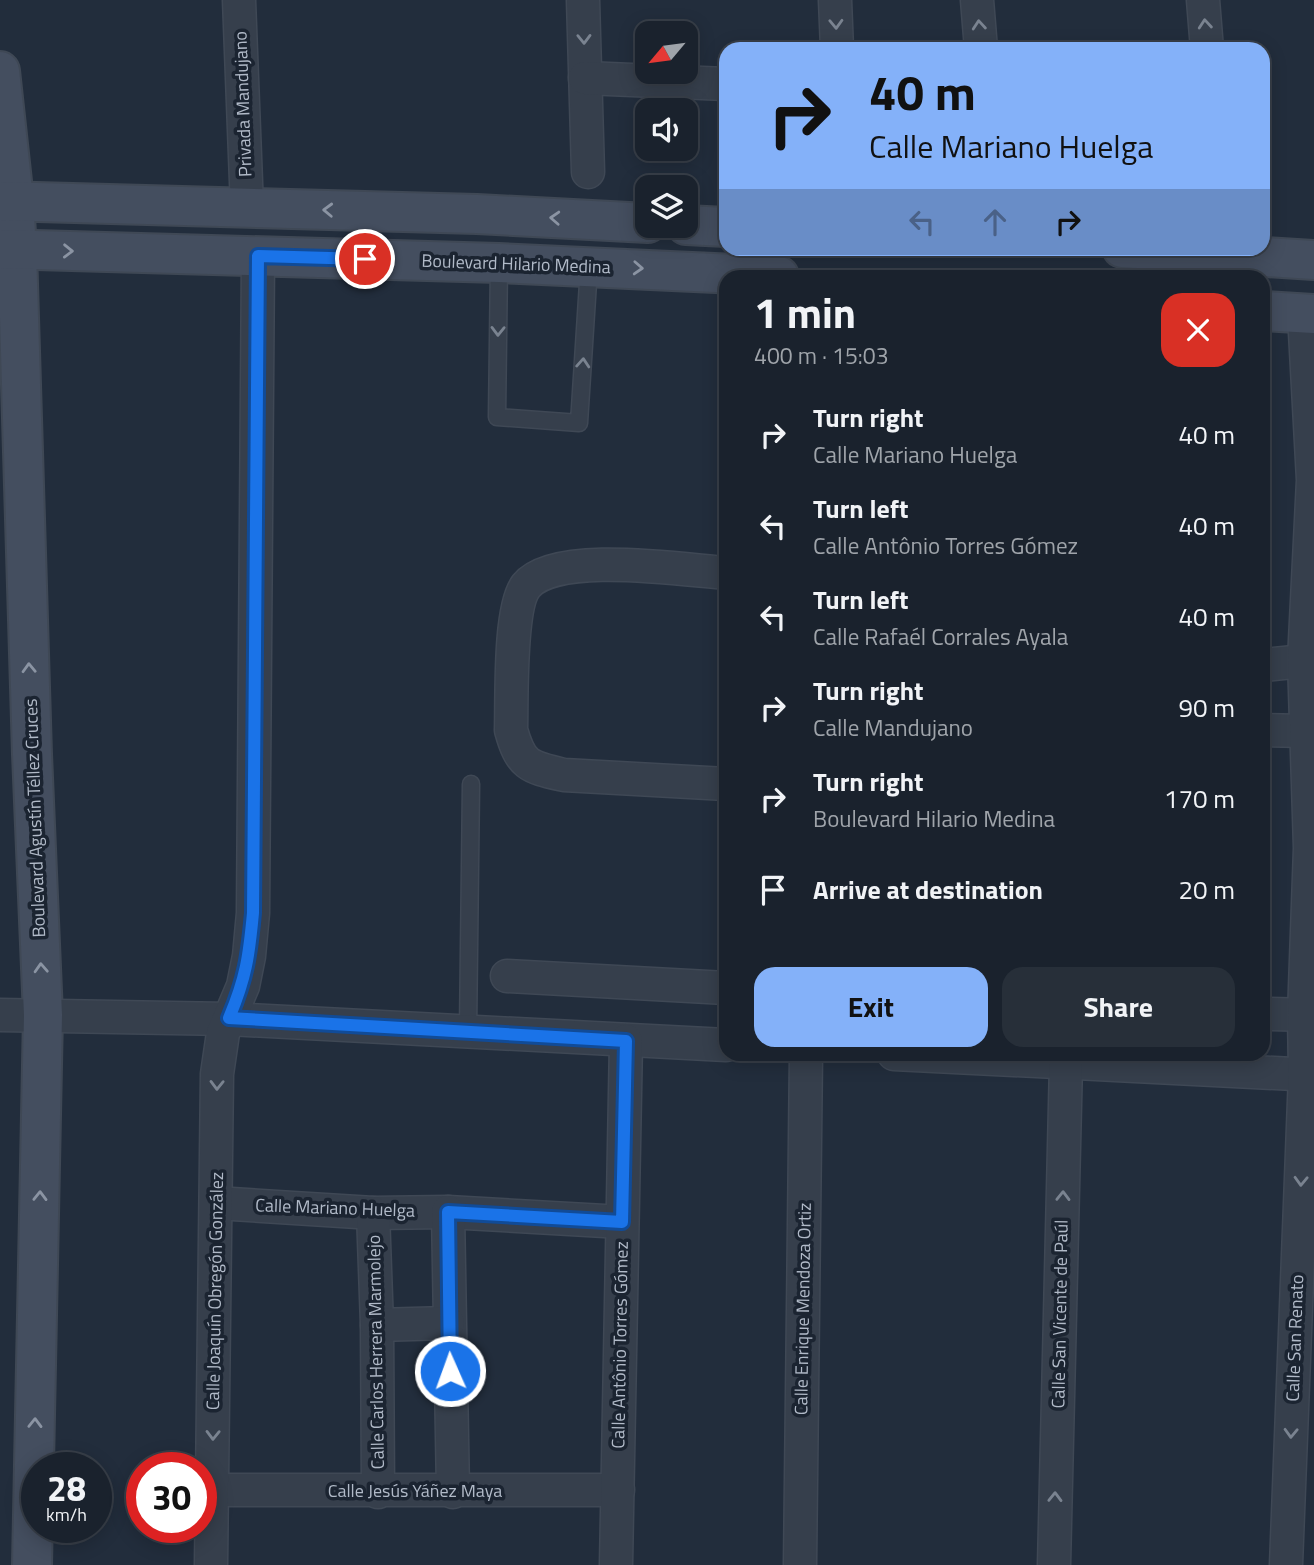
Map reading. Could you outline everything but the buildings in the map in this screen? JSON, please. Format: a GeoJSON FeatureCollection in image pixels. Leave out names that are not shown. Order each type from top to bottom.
{"type":"FeatureCollection","features":[{"type":"Feature","properties":{"kind":"main road","name":"Boulevard Agustín Téllez Cruces"},"geometry":{"type":"LineString","coordinates":[[0,71],[43,1016],[32,1565]]}},
{"type":"Feature","properties":{"kind":"main road"},"geometry":{"type":"LineString","coordinates":[[7,200],[477,214],[635,222]]}},
{"type":"Feature","properties":{"kind":"main road"},"geometry":{"type":"LineString","coordinates":[[698,226],[719,227]]}},
{"type":"Feature","properties":{"kind":"main road","name":"Boulevard Hilario Medina"},"geometry":{"type":"LineString","coordinates":[[9,250],[499,263],[719,273]]}},
{"type":"Feature","properties":{"kind":"main road"},"geometry":{"type":"LineString","coordinates":[[1250,256],[1314,260]]}},
{"type":"Feature","properties":{"kind":"main road"},"geometry":{"type":"LineString","coordinates":[[1270,311],[1309,314]]}},
{"type":"Feature","properties":{"kind":"street","name":"Privada Mandujano"},"geometry":{"type":"LineString","coordinates":[[239,0],[247,208]]}},
{"type":"Feature","properties":{"kind":"street"},"geometry":{"type":"LineString","coordinates":[[583,0],[587,172]]}},
{"type":"Feature","properties":{"kind":"street"},"geometry":{"type":"LineString","coordinates":[[835,0],[837,42]]}},
{"type":"Feature","properties":{"kind":"street"},"geometry":{"type":"LineString","coordinates":[[977,0],[980,42]]}},
{"type":"Feature","properties":{"kind":"street"},"geometry":{"type":"LineString","coordinates":[[1203,0],[1206,42]]}},
{"type":"Feature","properties":{"kind":"street"},"geometry":{"type":"LineString","coordinates":[[585,78],[719,84]]}},
{"type":"Feature","properties":{"kind":"street","name":"Calle Joaquín Obregón González"},"geometry":{"type":"LineString","coordinates":[[213,1452],[217,1074],[219,1051],[243,986],[253,913],[258,256]]}},
{"type":"Feature","properties":{"kind":"street","name":"Calle San Renato"},"geometry":{"type":"LineString","coordinates":[[1286,1565],[1309,1075],[1312,848],[1307,731],[1313,480],[1309,314]]}},
{"type":"Feature","properties":{"kind":"street"},"geometry":{"type":"LineString","coordinates":[[719,572],[613,564],[581,566],[560,569],[527,585],[515,622],[511,730],[516,747],[525,762],[540,769],[564,775],[719,784]]}},
{"type":"Feature","properties":{"kind":"street"},"geometry":{"type":"LineString","coordinates":[[1270,664],[1309,660]]}},
{"type":"Feature","properties":{"kind":"street"},"geometry":{"type":"LineString","coordinates":[[1270,730],[1307,731]]}},
{"type":"Feature","properties":{"kind":"street"},"geometry":{"type":"LineString","coordinates":[[507,976],[719,988]]}},
{"type":"Feature","properties":{"kind":"street"},"geometry":{"type":"LineString","coordinates":[[1270,1014],[1309,1015]]}},
{"type":"Feature","properties":{"kind":"street"},"geometry":{"type":"LineString","coordinates":[[0,1015],[229,1018],[719,1045]]}},
{"type":"Feature","properties":{"kind":"street","name":"Calle Antônio Torres Gómez"},"geometry":{"type":"LineString","coordinates":[[616,1565],[626,1041]]}},
{"type":"Feature","properties":{"kind":"street","name":"Calle Enrique Mendoza Ortiz"},"geometry":{"type":"LineString","coordinates":[[800,1565],[806,1061]]}},
{"type":"Feature","properties":{"kind":"street"},"geometry":{"type":"LineString","coordinates":[[1028,1061],[1309,1075]]}},
{"type":"Feature","properties":{"kind":"street","name":"Calle San Vicente de Paúl"},"geometry":{"type":"LineString","coordinates":[[1054,1565],[1066,1063]]}},
{"type":"Feature","properties":{"kind":"street","name":"Calle Mariano Huelga"},"geometry":{"type":"LineString","coordinates":[[216,1203],[373,1213],[448,1212],[622,1222]]}},
{"type":"Feature","properties":{"kind":"street"},"geometry":{"type":"LineString","coordinates":[[448,1212],[453,1492]]}},
{"type":"Feature","properties":{"kind":"street","name":"Calle Carlos Herrera Marmolejo"},"geometry":{"type":"LineString","coordinates":[[373,1213],[378,1492]]}},
{"type":"Feature","properties":{"kind":"street"},"geometry":{"type":"LineString","coordinates":[[377,1325],[449,1322]]}},
{"type":"Feature","properties":{"kind":"street","name":"Calle Jesús Yáñez Maya"},"geometry":{"type":"LineString","coordinates":[[217,1490],[618,1490]]}},
{"type":"Feature","properties":{"kind":"street","name":"Calle Joaquín Obregón González"},"geometry":{"type":"LineString","coordinates":[[211,1543],[211,1565]]}},
{"type":"Feature","properties":{"kind":"lane"},"geometry":{"type":"LineString","coordinates":[[499,263],[497,416],[579,423],[589,267]]}},
{"type":"Feature","properties":{"kind":"lane"},"geometry":{"type":"LineString","coordinates":[[468,1032],[471,784]]}},
{"type":"Feature","properties":{"kind":"route"},"geometry":{"type":"LineString","coordinates":[[365,259],[258,256],[253,913],[243,986],[229,1018],[626,1041],[622,1222],[448,1212],[450,1371]]}}]}
